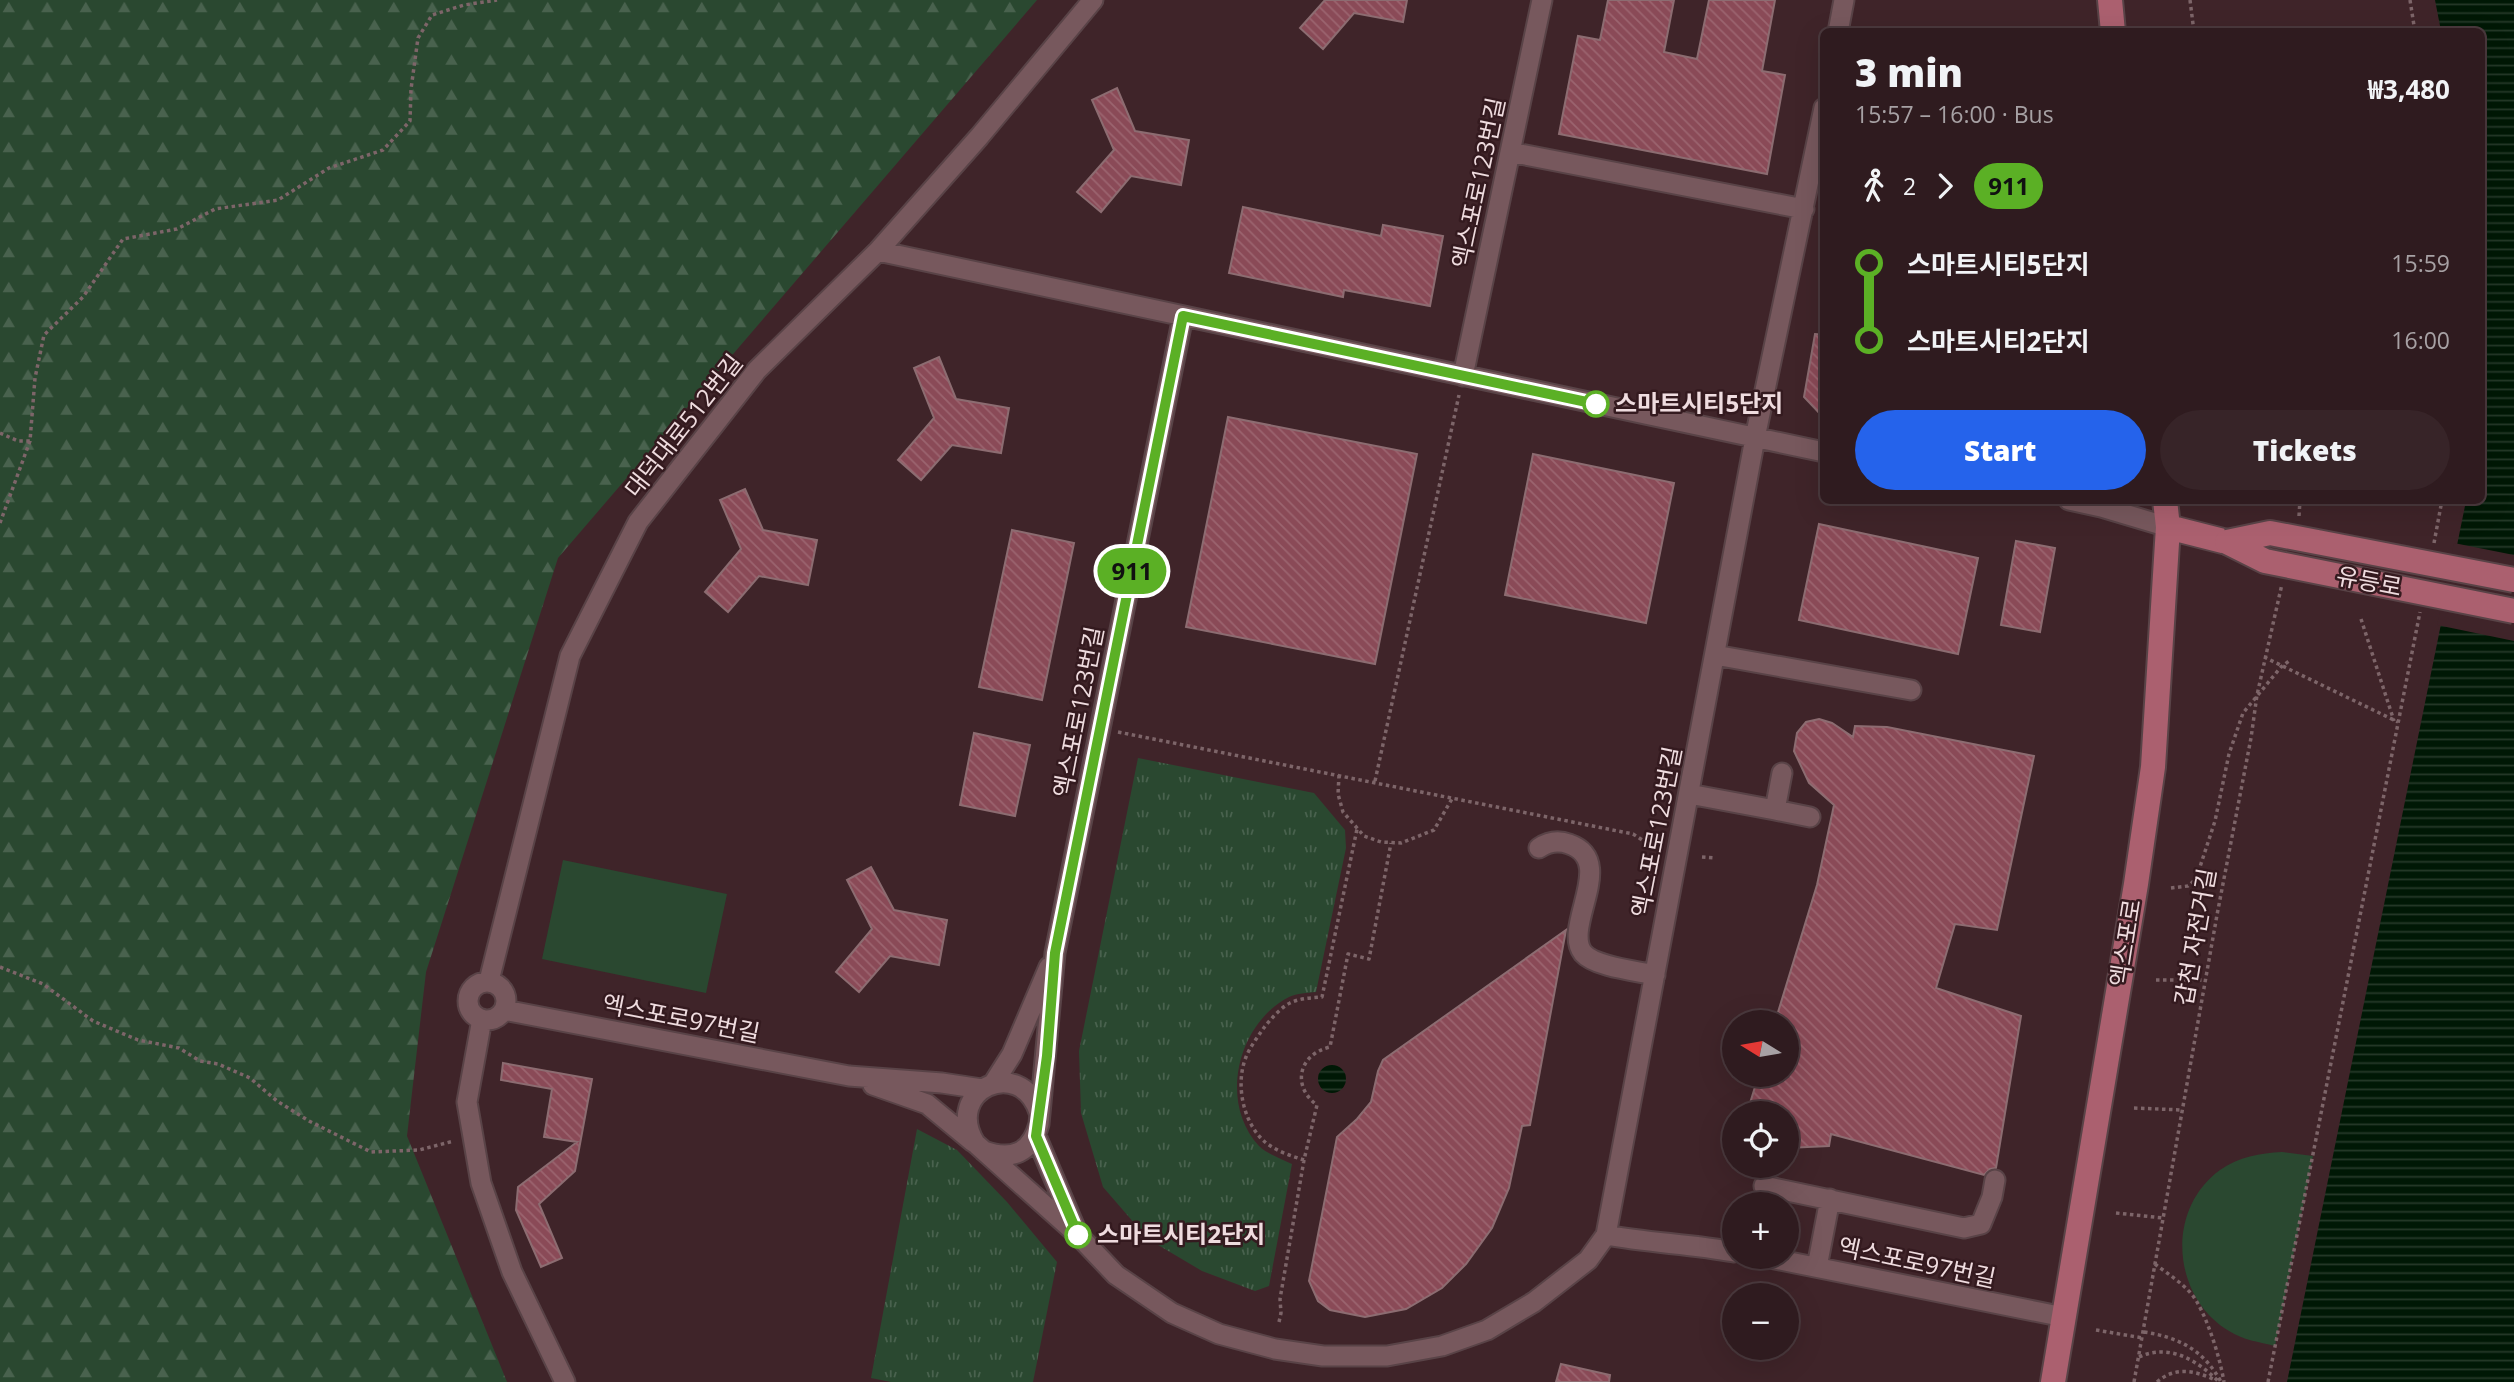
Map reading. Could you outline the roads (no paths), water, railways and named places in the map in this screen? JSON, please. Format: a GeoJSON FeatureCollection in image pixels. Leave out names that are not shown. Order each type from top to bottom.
{"type":"FeatureCollection","features":[{"type":"Feature","properties":{"kind":"main road"},"geometry":{"type":"LineString","coordinates":[[2110,0],[2113,28]]}},
{"type":"Feature","properties":{"kind":"main road","name":"엑스포로"},"geometry":{"type":"LineString","coordinates":[[2053,1382],[2153,767],[2168,527],[2165,504]]}},
{"type":"Feature","properties":{"kind":"main road","name":"유등로"},"geometry":{"type":"LineString","coordinates":[[2168,527],[2227,542],[2265,561],[2514,611]]}},
{"type":"Feature","properties":{"kind":"main road","name":"유등로"},"geometry":{"type":"LineString","coordinates":[[2227,542],[2270,533],[2514,580]]}},
{"type":"Feature","properties":{"kind":"street","name":"대덕대로512번길"},"geometry":{"type":"LineString","coordinates":[[489,981],[570,656],[638,522],[757,370],[878,251],[979,137],[1093,0]]}},
{"type":"Feature","properties":{"kind":"street","name":"엑스포로123번길"},"geometry":{"type":"LineString","coordinates":[[1464,376],[1542,0]]}},
{"type":"Feature","properties":{"kind":"street"},"geometry":{"type":"LineString","coordinates":[[1839,28],[1844,0]]}},
{"type":"Feature","properties":{"kind":"street","name":"엑스포로123번길"},"geometry":{"type":"LineString","coordinates":[[1606,1235],[1755,438],[1820,128]]}},
{"type":"Feature","properties":{"kind":"street"},"geometry":{"type":"LineString","coordinates":[[1510,152],[1804,209]]}},
{"type":"Feature","properties":{"kind":"street"},"geometry":{"type":"LineString","coordinates":[[878,251],[1820,451]]}},
{"type":"Feature","properties":{"kind":"street","name":"엑스포로123번길"},"geometry":{"type":"LineString","coordinates":[[1055,953],[1183,316]]}},
{"type":"Feature","properties":{"kind":"street"},"geometry":{"type":"LineString","coordinates":[[2087,504],[2168,527]]}},
{"type":"Feature","properties":{"kind":"street"},"geometry":{"type":"LineString","coordinates":[[1715,655],[1911,690]]}},
{"type":"Feature","properties":{"kind":"street"},"geometry":{"type":"LineString","coordinates":[[1775,810],[1782,773]]}},
{"type":"Feature","properties":{"kind":"street"},"geometry":{"type":"LineString","coordinates":[[1689,794],[1810,817]]}},
{"type":"Feature","properties":{"kind":"street"},"geometry":{"type":"LineString","coordinates":[[1539,848],[1548,842],[1571,844],[1588,861],[1590,877],[1579,930],[1579,943],[1583,953],[1605,964],[1655,975]]}},
{"type":"Feature","properties":{"kind":"street"},"geometry":{"type":"LineString","coordinates":[[1055,953],[1040,1124],[1029,1146],[1008,1156],[996,1156],[980,1147],[969,1133],[966,1121],[968,1108],[973,1097],[988,1086],[1012,1054],[1055,953]]}},
{"type":"Feature","properties":{"kind":"street"},"geometry":{"type":"LineString","coordinates":[[489,981],[500,986],[503,991],[506,1003],[504,1010],[494,1018],[482,1020],[471,1012],[468,994],[476,984],[489,981]]}},
{"type":"Feature","properties":{"kind":"street","name":"엑스포로97번길"},"geometry":{"type":"LineString","coordinates":[[504,1010],[849,1076]]}},
{"type":"Feature","properties":{"kind":"street"},"geometry":{"type":"LineString","coordinates":[[482,1020],[467,1102],[481,1183],[512,1272],[565,1382]]}},
{"type":"Feature","properties":{"kind":"street"},"geometry":{"type":"LineString","coordinates":[[849,1076],[988,1086],[1006,1082],[1018,1085],[1035,1101],[1039,1112]]}},
{"type":"Feature","properties":{"kind":"street"},"geometry":{"type":"LineString","coordinates":[[849,1076],[927,1104],[980,1147],[1078,1235],[1116,1275],[1172,1313],[1219,1334],[1275,1349],[1323,1356],[1387,1356],[1442,1346],[1487,1330],[1534,1302],[1588,1260],[1606,1235],[1722,1251]]}},
{"type":"Feature","properties":{"kind":"street"},"geometry":{"type":"LineString","coordinates":[[1036,1136],[1078,1235]]}},
{"type":"Feature","properties":{"kind":"street"},"geometry":{"type":"LineString","coordinates":[[1764,1186],[1964,1228],[1981,1224],[1996,1180]]}},
{"type":"Feature","properties":{"kind":"street"},"geometry":{"type":"LineString","coordinates":[[1817,1267],[1830,1199]]}},
{"type":"Feature","properties":{"kind":"street","name":"엑스포로97번길"},"geometry":{"type":"LineString","coordinates":[[1799,1264],[2064,1317]]}},
{"type":"Feature","properties":{"kind":"place","name":"스마트시티5단지"},"geometry":{"type":"Point","coordinates":[1596,404]}},
{"type":"Feature","properties":{"kind":"place","name":"스마트시티2단지"},"geometry":{"type":"Point","coordinates":[1078,1235]}}]}
